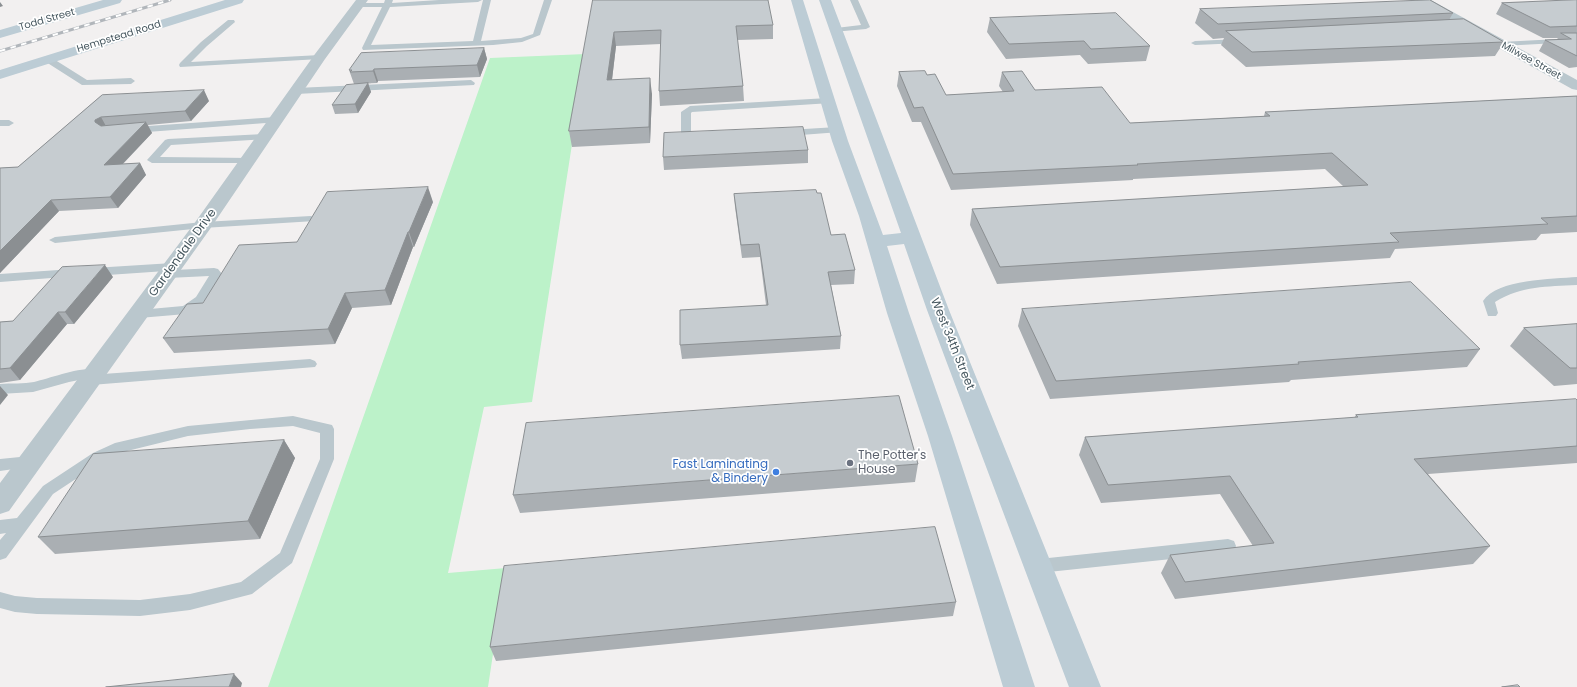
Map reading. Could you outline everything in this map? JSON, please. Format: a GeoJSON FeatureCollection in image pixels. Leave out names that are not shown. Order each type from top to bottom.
{"type":"FeatureCollection","features":[{"type":"Feature","properties":{"kind":"main road","name":"Todd Street"},"geometry":{"type":"LineString","coordinates":[[0,34],[116,0]]}},
{"type":"Feature","properties":{"kind":"main road","name":"Hempstead Road"},"geometry":{"type":"LineString","coordinates":[[0,75],[238,0]]}},
{"type":"Feature","properties":{"kind":"main road"},"geometry":{"type":"LineString","coordinates":[[797,0],[836,130],[875,241],[940,436],[1019,687]]}},
{"type":"Feature","properties":{"kind":"main road","name":"West 34th Street"},"geometry":{"type":"LineString","coordinates":[[825,0],[938,310],[1085,687]]}},
{"type":"Feature","properties":{"kind":"main road"},"geometry":{"type":"LineString","coordinates":[[805,24],[835,27]]}},
{"type":"Feature","properties":{"kind":"main road"},"geometry":{"type":"LineString","coordinates":[[875,241],[912,238]]}},
{"type":"Feature","properties":{"kind":"street","name":"Milwee Street"},"geometry":{"type":"LineString","coordinates":[[1422,0],[1577,86]]}},
{"type":"Feature","properties":{"kind":"street","name":"Gardendale Drive"},"geometry":{"type":"LineString","coordinates":[[0,503],[139,314],[320,57],[360,3]]}},
{"type":"Feature","properties":{"kind":"lane"},"geometry":{"type":"LineString","coordinates":[[360,3],[478,0]]}},
{"type":"Feature","properties":{"kind":"lane"},"geometry":{"type":"LineString","coordinates":[[476,44],[487,0]]}},
{"type":"Feature","properties":{"kind":"lane"},"geometry":{"type":"LineString","coordinates":[[388,2],[366,48],[476,44],[522,40],[536,34],[548,0]]}},
{"type":"Feature","properties":{"kind":"lane"},"geometry":{"type":"LineString","coordinates":[[835,27],[866,27],[854,0]]}},
{"type":"Feature","properties":{"kind":"lane"},"geometry":{"type":"LineString","coordinates":[[231,22],[204,44],[183,65],[320,57]]}},
{"type":"Feature","properties":{"kind":"lane"},"geometry":{"type":"LineString","coordinates":[[1460,30],[1474,29]]}},
{"type":"Feature","properties":{"kind":"lane"},"geometry":{"type":"LineString","coordinates":[[1195,43],[1250,40]]}},
{"type":"Feature","properties":{"kind":"lane"},"geometry":{"type":"LineString","coordinates":[[1501,44],[1577,40]]}},
{"type":"Feature","properties":{"kind":"lane"},"geometry":{"type":"LineString","coordinates":[[49,60],[85,83],[131,81]]}},
{"type":"Feature","properties":{"kind":"lane"},"geometry":{"type":"LineString","coordinates":[[296,91],[470,83]]}},
{"type":"Feature","properties":{"kind":"lane"},"geometry":{"type":"LineString","coordinates":[[713,136],[690,137],[686,134],[686,112],[690,109],[828,102]]}},
{"type":"Feature","properties":{"kind":"lane"},"geometry":{"type":"LineString","coordinates":[[122,131],[276,120]]}},
{"type":"Feature","properties":{"kind":"lane"},"geometry":{"type":"LineString","coordinates":[[782,133],[836,130]]}},
{"type":"Feature","properties":{"kind":"lane"},"geometry":{"type":"LineString","coordinates":[[248,160],[152,160],[168,142],[264,137]]}},
{"type":"Feature","properties":{"kind":"lane"},"geometry":{"type":"LineString","coordinates":[[55,240],[203,225],[311,219]]}},
{"type":"Feature","properties":{"kind":"lane"},"geometry":{"type":"LineString","coordinates":[[0,278],[170,270],[214,272],[216,274],[198,303],[192,308],[186,310],[139,314]]}},
{"type":"Feature","properties":{"kind":"lane"},"geometry":{"type":"LineString","coordinates":[[1492,313],[1489,301],[1505,290],[1530,284],[1577,281]]}},
{"type":"Feature","properties":{"kind":"lane"},"geometry":{"type":"LineString","coordinates":[[0,389],[33,387],[69,377],[310,364]]}},
{"type":"Feature","properties":{"kind":"lane"},"geometry":{"type":"LineString","coordinates":[[0,553],[48,490],[98,457],[120,447],[188,431],[250,424],[293,421],[327,429],[327,459],[286,558],[246,588],[190,602],[140,608],[37,606],[15,604],[0,600]]}},
{"type":"Feature","properties":{"kind":"lane"},"geometry":{"type":"LineString","coordinates":[[0,465],[30,462]]}},
{"type":"Feature","properties":{"kind":"lane"},"geometry":{"type":"LineString","coordinates":[[0,527],[22,524]]}},
{"type":"Feature","properties":{"kind":"lane"},"geometry":{"type":"LineString","coordinates":[[1039,566],[1228,546]]}},
{"type":"Feature","properties":{"kind":"green space"},"geometry":{"type":"Polygon","coordinates":[[[586,54],[532,402],[484,407],[448,573],[506,568],[488,687],[268,687],[490,58],[586,54]]]}},
{"type":"Feature","properties":{"kind":"building"},"geometry":{"type":"Polygon","coordinates":[[[593,0],[768,0],[773,25],[736,26],[743,86],[659,91],[661,30],[614,32],[607,80],[650,78],[649,127],[569,131],[593,0]]]}},
{"type":"Feature","properties":{"kind":"building"},"geometry":{"type":"Polygon","coordinates":[[[1430,0],[1453,13],[1218,24],[1200,9],[1430,0]]]}},
{"type":"Feature","properties":{"kind":"building"},"geometry":{"type":"Polygon","coordinates":[[[1577,0],[1577,26],[1550,27],[1502,3],[1577,0]]]}},
{"type":"Feature","properties":{"kind":"building"},"geometry":{"type":"Polygon","coordinates":[[[1116,13],[1150,46],[1091,49],[1084,41],[1009,44],[990,18],[1116,13]]]}},
{"type":"Feature","properties":{"kind":"building"},"geometry":{"type":"Polygon","coordinates":[[[1464,19],[1504,42],[1252,52],[1226,31],[1464,19]]]}},
{"type":"Feature","properties":{"kind":"building"},"geometry":{"type":"Polygon","coordinates":[[[1561,33],[1577,33],[1577,56],[1545,40],[1571,39],[1561,33]]]}},
{"type":"Feature","properties":{"kind":"building"},"geometry":{"type":"Polygon","coordinates":[[[484,48],[477,65],[374,69],[373,71],[350,72],[352,70],[349,70],[361,53],[484,48]]]}},
{"type":"Feature","properties":{"kind":"building"},"geometry":{"type":"Polygon","coordinates":[[[925,71],[927,75],[935,74],[946,95],[1014,91],[1002,72],[1022,71],[1035,90],[1102,87],[1130,123],[1270,116],[1265,112],[1577,96],[1577,216],[1541,218],[1548,224],[1390,233],[1399,242],[1000,267],[972,209],[1368,185],[1332,153],[1137,164],[1138,165],[953,174],[923,107],[914,108],[899,72],[925,71]]]}},
{"type":"Feature","properties":{"kind":"building"},"geometry":{"type":"Polygon","coordinates":[[[368,83],[355,104],[332,105],[346,85],[368,83]]]}},
{"type":"Feature","properties":{"kind":"building"},"geometry":{"type":"Polygon","coordinates":[[[204,90],[185,111],[101,117],[95,120],[95,122],[101,126],[146,122],[104,165],[140,163],[110,197],[51,200],[0,251],[0,168],[18,167],[102,95],[204,90]]]}},
{"type":"Feature","properties":{"kind":"building"},"geometry":{"type":"Polygon","coordinates":[[[803,127],[808,150],[663,157],[664,133],[803,127]]]}},
{"type":"Feature","properties":{"kind":"building"},"geometry":{"type":"Polygon","coordinates":[[[428,187],[385,290],[345,293],[328,329],[163,338],[187,304],[203,303],[239,245],[297,242],[327,192],[428,187]]]}},
{"type":"Feature","properties":{"kind":"building"},"geometry":{"type":"Polygon","coordinates":[[[816,190],[817,193],[821,193],[831,235],[845,234],[855,270],[828,272],[841,336],[680,345],[680,310],[768,305],[759,244],[741,245],[734,194],[816,190]]]}},
{"type":"Feature","properties":{"kind":"building"},"geometry":{"type":"Polygon","coordinates":[[[105,265],[65,312],[58,312],[10,368],[0,369],[0,322],[13,321],[62,267],[105,265]]]}},
{"type":"Feature","properties":{"kind":"building"},"geometry":{"type":"Polygon","coordinates":[[[1411,282],[1480,349],[1298,362],[1299,364],[1056,381],[1022,309],[1411,282]]]}},
{"type":"Feature","properties":{"kind":"building"},"geometry":{"type":"Polygon","coordinates":[[[1577,324],[1577,368],[1570,368],[1524,328],[1577,324]]]}},
{"type":"Feature","properties":{"kind":"building"},"geometry":{"type":"Polygon","coordinates":[[[899,396],[918,464],[513,495],[526,423],[899,396]]]}},
{"type":"Feature","properties":{"kind":"building"},"geometry":{"type":"Polygon","coordinates":[[[1576,399],[1577,446],[1414,459],[1490,546],[1185,582],[1170,555],[1274,543],[1230,476],[1108,485],[1085,437],[1358,417],[1356,415],[1576,399]]]}},
{"type":"Feature","properties":{"kind":"building"},"geometry":{"type":"Polygon","coordinates":[[[284,440],[248,521],[38,537],[93,454],[284,440]]]}},
{"type":"Feature","properties":{"kind":"building"},"geometry":{"type":"Polygon","coordinates":[[[935,527],[956,602],[490,647],[504,566],[935,527]]]}},
{"type":"Feature","properties":{"kind":"building"},"geometry":{"type":"Polygon","coordinates":[[[234,674],[229,687],[106,687],[234,674]]]}},
{"type":"Feature","properties":{"kind":"building"},"geometry":{"type":"Polygon","coordinates":[[[1518,685],[1520,687],[1502,687],[1518,685]]]}},
{"type":"Feature","properties":{"kind":"railway"},"geometry":{"type":"LineString","coordinates":[[0,51],[170,0]]}},
{"type":"Feature","properties":{"kind":"place","name":"The Potter's House"},"geometry":{"type":"Point","coordinates":[850,463]}},
{"type":"Feature","properties":{"kind":"place","name":"Fast Laminating & Bindery"},"geometry":{"type":"Point","coordinates":[776,472]}}]}
